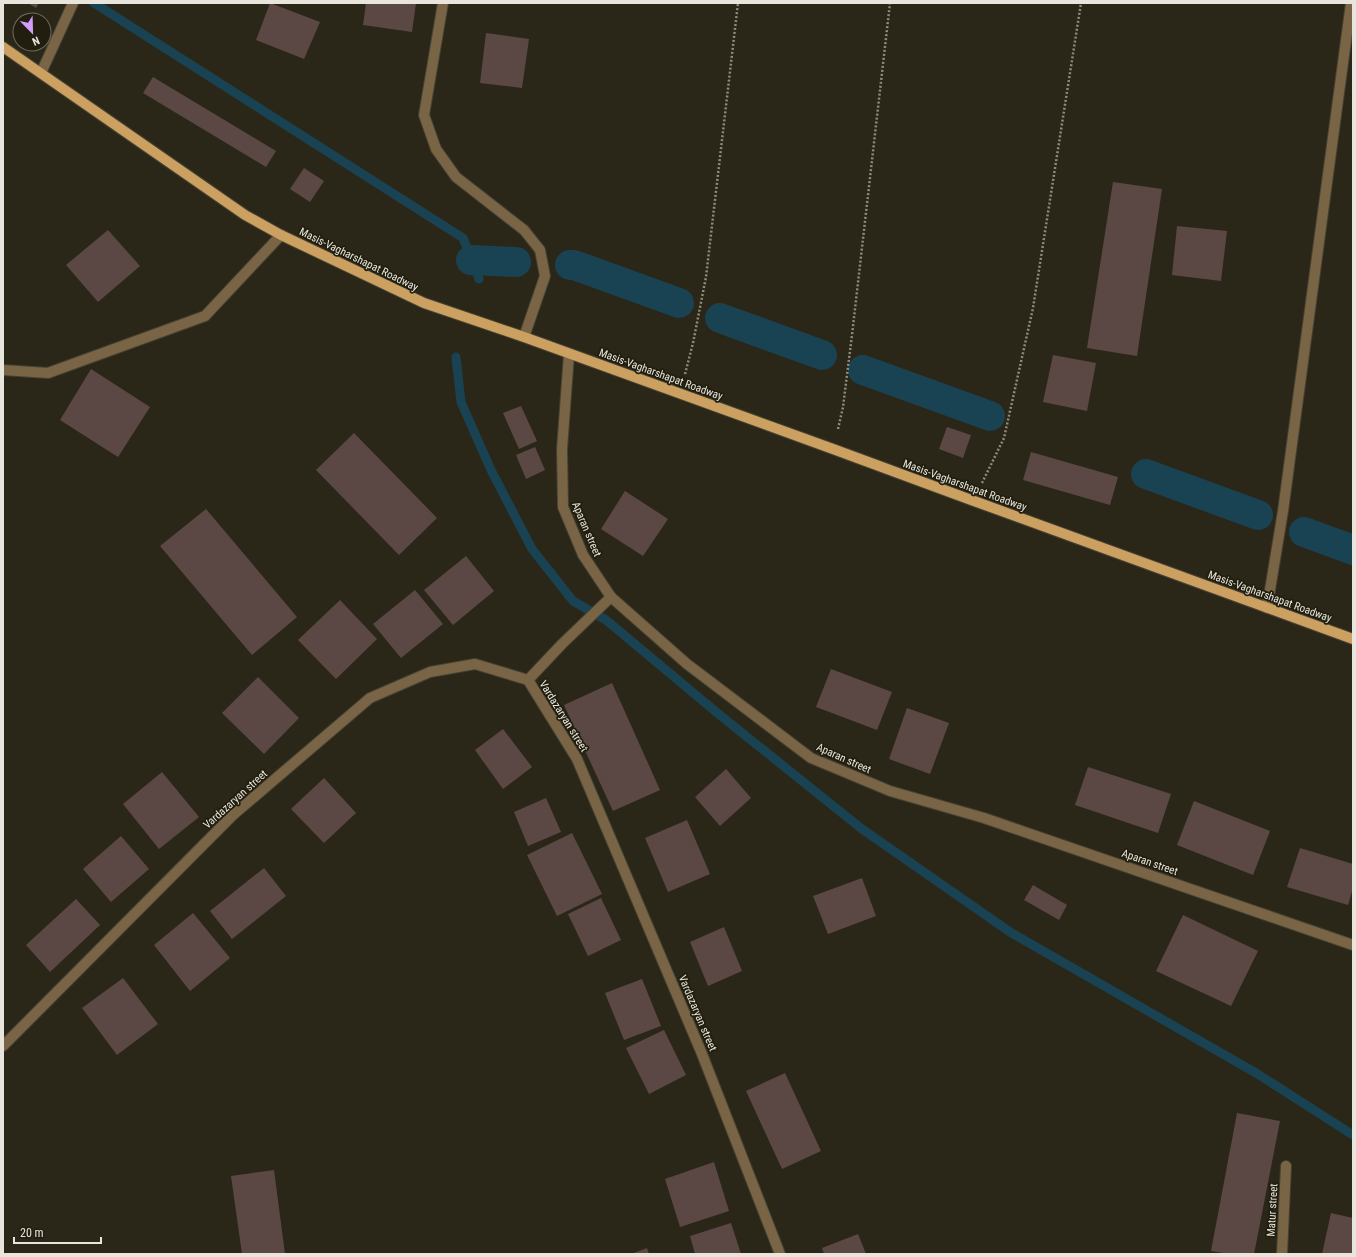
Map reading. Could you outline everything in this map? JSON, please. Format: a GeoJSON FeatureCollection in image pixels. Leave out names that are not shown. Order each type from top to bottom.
{"type":"FeatureCollection","features":[{"type":"Feature","properties":{"kind":"main road","name":"Masis-Vagharshapat Roadway"},"geometry":{"type":"LineString","coordinates":[[3,46],[245,216],[281,235],[424,303],[833,449],[1353,639]]}},
{"type":"Feature","properties":{"kind":"street"},"geometry":{"type":"LineString","coordinates":[[41,73],[73,3]]}},
{"type":"Feature","properties":{"kind":"street"},"geometry":{"type":"LineString","coordinates":[[443,3],[424,115],[436,149],[456,177],[524,230],[540,250],[545,276],[524,338]]}},
{"type":"Feature","properties":{"kind":"street"},"geometry":{"type":"LineString","coordinates":[[1267,608],[1284,504],[1350,3]]}},
{"type":"Feature","properties":{"kind":"street"},"geometry":{"type":"LineString","coordinates":[[3,370],[48,373],[204,316],[281,235]]}},
{"type":"Feature","properties":{"kind":"street","name":"Aparan street"},"geometry":{"type":"LineString","coordinates":[[569,354],[562,449],[563,507],[583,555],[611,597],[687,664],[811,758],[890,791],[984,818],[1353,946]]}},
{"type":"Feature","properties":{"kind":"street"},"geometry":{"type":"LineString","coordinates":[[528,680],[562,644],[611,597]]}},
{"type":"Feature","properties":{"kind":"street","name":"Vardazaryan street"},"geometry":{"type":"LineString","coordinates":[[3,1046],[233,815],[370,698],[430,672],[475,664],[528,680],[577,759],[702,1054],[780,1254]]}},
{"type":"Feature","properties":{"kind":"street","name":"Matur street"},"geometry":{"type":"LineString","coordinates":[[1282,1254],[1286,1166]]}},
{"type":"Feature","properties":{"kind":"path"},"geometry":{"type":"LineString","coordinates":[[680,394],[693,343],[706,278],[738,3]]}},
{"type":"Feature","properties":{"kind":"path"},"geometry":{"type":"LineString","coordinates":[[833,449],[843,408],[890,3]]}},
{"type":"Feature","properties":{"kind":"path"},"geometry":{"type":"LineString","coordinates":[[974,501],[1004,438],[1033,308],[1081,3]]}},
{"type":"Feature","properties":{"kind":"building"},"geometry":{"type":"Polygon","coordinates":[[[28,3],[39,3],[36,8],[28,3]]]}},
{"type":"Feature","properties":{"kind":"building"},"geometry":{"type":"Polygon","coordinates":[[[270,3],[320,22],[304,59],[256,40],[270,3]]]}},
{"type":"Feature","properties":{"kind":"building"},"geometry":{"type":"Polygon","coordinates":[[[366,3],[416,3],[412,32],[363,25],[366,3]]]}},
{"type":"Feature","properties":{"kind":"building"},"geometry":{"type":"Polygon","coordinates":[[[486,33],[529,39],[522,88],[480,83],[486,33]]]}},
{"type":"Feature","properties":{"kind":"building"},"geometry":{"type":"Polygon","coordinates":[[[153,77],[276,151],[266,167],[143,93],[153,77]]]}},
{"type":"Feature","properties":{"kind":"building"},"geometry":{"type":"Polygon","coordinates":[[[304,168],[324,181],[310,202],[290,189],[304,168]]]}},
{"type":"Feature","properties":{"kind":"building"},"geometry":{"type":"Polygon","coordinates":[[[1113,182],[1162,189],[1137,356],[1087,348],[1113,182]]]}},
{"type":"Feature","properties":{"kind":"building"},"geometry":{"type":"Polygon","coordinates":[[[1177,226],[1227,231],[1221,281],[1172,275],[1177,226]]]}},
{"type":"Feature","properties":{"kind":"building"},"geometry":{"type":"Polygon","coordinates":[[[108,230],[140,266],[98,302],[66,265],[108,230]]]}},
{"type":"Feature","properties":{"kind":"building"},"geometry":{"type":"Polygon","coordinates":[[[1053,355],[1096,363],[1087,411],[1043,402],[1053,355]]]}},
{"type":"Feature","properties":{"kind":"building"},"geometry":{"type":"Polygon","coordinates":[[[91,369],[150,407],[118,457],[60,420],[91,369]]]}},
{"type":"Feature","properties":{"kind":"building"},"geometry":{"type":"Polygon","coordinates":[[[521,406],[537,441],[519,449],[503,413],[521,406]]]}},
{"type":"Feature","properties":{"kind":"building"},"geometry":{"type":"Polygon","coordinates":[[[947,427],[971,435],[963,458],[939,449],[947,427]]]}},
{"type":"Feature","properties":{"kind":"building"},"geometry":{"type":"Polygon","coordinates":[[[354,433],[437,518],[399,555],[316,470],[354,433]]]}},
{"type":"Feature","properties":{"kind":"building"},"geometry":{"type":"Polygon","coordinates":[[[535,447],[545,470],[526,479],[516,455],[535,447]]]}},
{"type":"Feature","properties":{"kind":"building"},"geometry":{"type":"Polygon","coordinates":[[[1031,452],[1118,477],[1110,505],[1023,480],[1031,452]]]}},
{"type":"Feature","properties":{"kind":"building"},"geometry":{"type":"Polygon","coordinates":[[[625,491],[668,519],[643,556],[601,529],[625,491]]]}},
{"type":"Feature","properties":{"kind":"building"},"geometry":{"type":"Polygon","coordinates":[[[206,509],[297,617],[252,655],[160,546],[206,509]]]}},
{"type":"Feature","properties":{"kind":"building"},"geometry":{"type":"Polygon","coordinates":[[[466,556],[494,591],[453,625],[424,590],[466,556]]]}},
{"type":"Feature","properties":{"kind":"building"},"geometry":{"type":"Polygon","coordinates":[[[415,590],[443,624],[401,658],[373,624],[415,590]]]}},
{"type":"Feature","properties":{"kind":"building"},"geometry":{"type":"Polygon","coordinates":[[[340,600],[377,639],[336,679],[298,640],[340,600]]]}},
{"type":"Feature","properties":{"kind":"building"},"geometry":{"type":"Polygon","coordinates":[[[831,669],[892,692],[877,730],[816,707],[831,669]]]}},
{"type":"Feature","properties":{"kind":"building"},"geometry":{"type":"Polygon","coordinates":[[[258,677],[299,718],[264,754],[222,713],[258,677]]]}},
{"type":"Feature","properties":{"kind":"building"},"geometry":{"type":"Polygon","coordinates":[[[612,683],[660,790],[613,811],[564,705],[612,683]]]}},
{"type":"Feature","properties":{"kind":"building"},"geometry":{"type":"Polygon","coordinates":[[[907,708],[949,723],[930,774],[889,759],[907,708]]]}},
{"type":"Feature","properties":{"kind":"building"},"geometry":{"type":"Polygon","coordinates":[[[503,729],[532,767],[503,789],[475,750],[503,729]]]}},
{"type":"Feature","properties":{"kind":"building"},"geometry":{"type":"Polygon","coordinates":[[[1088,767],[1171,794],[1158,833],[1075,805],[1088,767]]]}},
{"type":"Feature","properties":{"kind":"building"},"geometry":{"type":"Polygon","coordinates":[[[726,769],[751,798],[720,826],[695,797],[726,769]]]}},
{"type":"Feature","properties":{"kind":"building"},"geometry":{"type":"Polygon","coordinates":[[[162,772],[199,817],[159,849],[123,804],[162,772]]]}},
{"type":"Feature","properties":{"kind":"building"},"geometry":{"type":"Polygon","coordinates":[[[324,778],[356,813],[324,843],[291,809],[324,778]]]}},
{"type":"Feature","properties":{"kind":"building"},"geometry":{"type":"Polygon","coordinates":[[[546,798],[561,832],[528,846],[514,812],[546,798]]]}},
{"type":"Feature","properties":{"kind":"building"},"geometry":{"type":"Polygon","coordinates":[[[1194,801],[1270,831],[1253,875],[1177,845],[1194,801]]]}},
{"type":"Feature","properties":{"kind":"building"},"geometry":{"type":"Polygon","coordinates":[[[687,820],[710,874],[668,892],[645,838],[687,820]]]}},
{"type":"Feature","properties":{"kind":"building"},"geometry":{"type":"Polygon","coordinates":[[[572,833],[602,894],[557,916],[527,855],[572,833]]]}},
{"type":"Feature","properties":{"kind":"building"},"geometry":{"type":"Polygon","coordinates":[[[121,836],[149,869],[111,902],[83,869],[121,836]]]}},
{"type":"Feature","properties":{"kind":"building"},"geometry":{"type":"Polygon","coordinates":[[[1300,848],[1353,864],[1353,888],[1348,905],[1287,887],[1300,848]]]}},
{"type":"Feature","properties":{"kind":"building"},"geometry":{"type":"Polygon","coordinates":[[[264,868],[286,896],[232,939],[210,911],[264,868]]]}},
{"type":"Feature","properties":{"kind":"building"},"geometry":{"type":"Polygon","coordinates":[[[862,878],[876,916],[828,934],[813,896],[862,878]]]}},
{"type":"Feature","properties":{"kind":"building"},"geometry":{"type":"Polygon","coordinates":[[[1033,885],[1067,905],[1059,920],[1024,900],[1033,885]]]}},
{"type":"Feature","properties":{"kind":"building"},"geometry":{"type":"Polygon","coordinates":[[[601,898],[621,940],[588,956],[568,914],[601,898]]]}},
{"type":"Feature","properties":{"kind":"building"},"geometry":{"type":"Polygon","coordinates":[[[76,899],[100,925],[50,972],[26,945],[76,899]]]}},
{"type":"Feature","properties":{"kind":"building"},"geometry":{"type":"Polygon","coordinates":[[[193,913],[230,958],[190,991],[154,945],[193,913]]]}},
{"type":"Feature","properties":{"kind":"building"},"geometry":{"type":"Polygon","coordinates":[[[1183,915],[1258,951],[1231,1006],[1156,971],[1183,915]]]}},
{"type":"Feature","properties":{"kind":"building"},"geometry":{"type":"Polygon","coordinates":[[[724,927],[742,971],[708,986],[690,942],[724,927]]]}},
{"type":"Feature","properties":{"kind":"building"},"geometry":{"type":"Polygon","coordinates":[[[123,978],[158,1024],[117,1055],[82,1008],[123,978]]]}},
{"type":"Feature","properties":{"kind":"building"},"geometry":{"type":"Polygon","coordinates":[[[642,979],[661,1026],[624,1040],[605,993],[642,979]]]}},
{"type":"Feature","properties":{"kind":"building"},"geometry":{"type":"Polygon","coordinates":[[[664,1030],[686,1075],[649,1094],[626,1048],[664,1030]]]}},
{"type":"Feature","properties":{"kind":"building"},"geometry":{"type":"Polygon","coordinates":[[[785,1073],[821,1151],[782,1169],[746,1091],[785,1073]]]}},
{"type":"Feature","properties":{"kind":"building"},"geometry":{"type":"Polygon","coordinates":[[[1237,1113],[1280,1121],[1254,1254],[1229,1254],[1211,1251],[1237,1113]]]}},
{"type":"Feature","properties":{"kind":"building"},"geometry":{"type":"Polygon","coordinates":[[[714,1162],[729,1211],[680,1227],[665,1179],[714,1162]]]}},
{"type":"Feature","properties":{"kind":"building"},"geometry":{"type":"Polygon","coordinates":[[[274,1170],[285,1254],[242,1254],[231,1176],[274,1170]]]}},
{"type":"Feature","properties":{"kind":"building"},"geometry":{"type":"Polygon","coordinates":[[[1331,1213],[1353,1218],[1353,1254],[1322,1254],[1331,1213]]]}},
{"type":"Feature","properties":{"kind":"building"},"geometry":{"type":"Polygon","coordinates":[[[731,1223],[741,1254],[695,1254],[690,1236],[731,1223]]]}},
{"type":"Feature","properties":{"kind":"building"},"geometry":{"type":"Polygon","coordinates":[[[858,1234],[866,1254],[824,1254],[822,1248],[858,1234]]]}},
{"type":"Feature","properties":{"kind":"building"},"geometry":{"type":"Polygon","coordinates":[[[647,1248],[649,1254],[631,1254],[647,1248]]]}},
{"type":"Feature","properties":{"kind":"waterway"},"geometry":{"type":"LineString","coordinates":[[94,3],[463,238],[479,279]]}},
{"type":"Feature","properties":{"kind":"waterway"},"geometry":{"type":"LineString","coordinates":[[471,260],[516,262]]}},
{"type":"Feature","properties":{"kind":"waterway"},"geometry":{"type":"LineString","coordinates":[[570,265],[574,265],[679,303]]}},
{"type":"Feature","properties":{"kind":"waterway"},"geometry":{"type":"LineString","coordinates":[[720,318],[822,355]]}},
{"type":"Feature","properties":{"kind":"waterway"},"geometry":{"type":"LineString","coordinates":[[456,357],[461,402],[491,470],[532,549],[573,601],[606,620],[721,716],[862,829],[1010,932],[1256,1073],[1353,1135]]}},
{"type":"Feature","properties":{"kind":"waterway"},"geometry":{"type":"LineString","coordinates":[[863,370],[990,416]]}},
{"type":"Feature","properties":{"kind":"waterway"},"geometry":{"type":"LineString","coordinates":[[1146,474],[1258,515]]}},
{"type":"Feature","properties":{"kind":"waterway"},"geometry":{"type":"LineString","coordinates":[[1304,532],[1353,550]]}}]}
